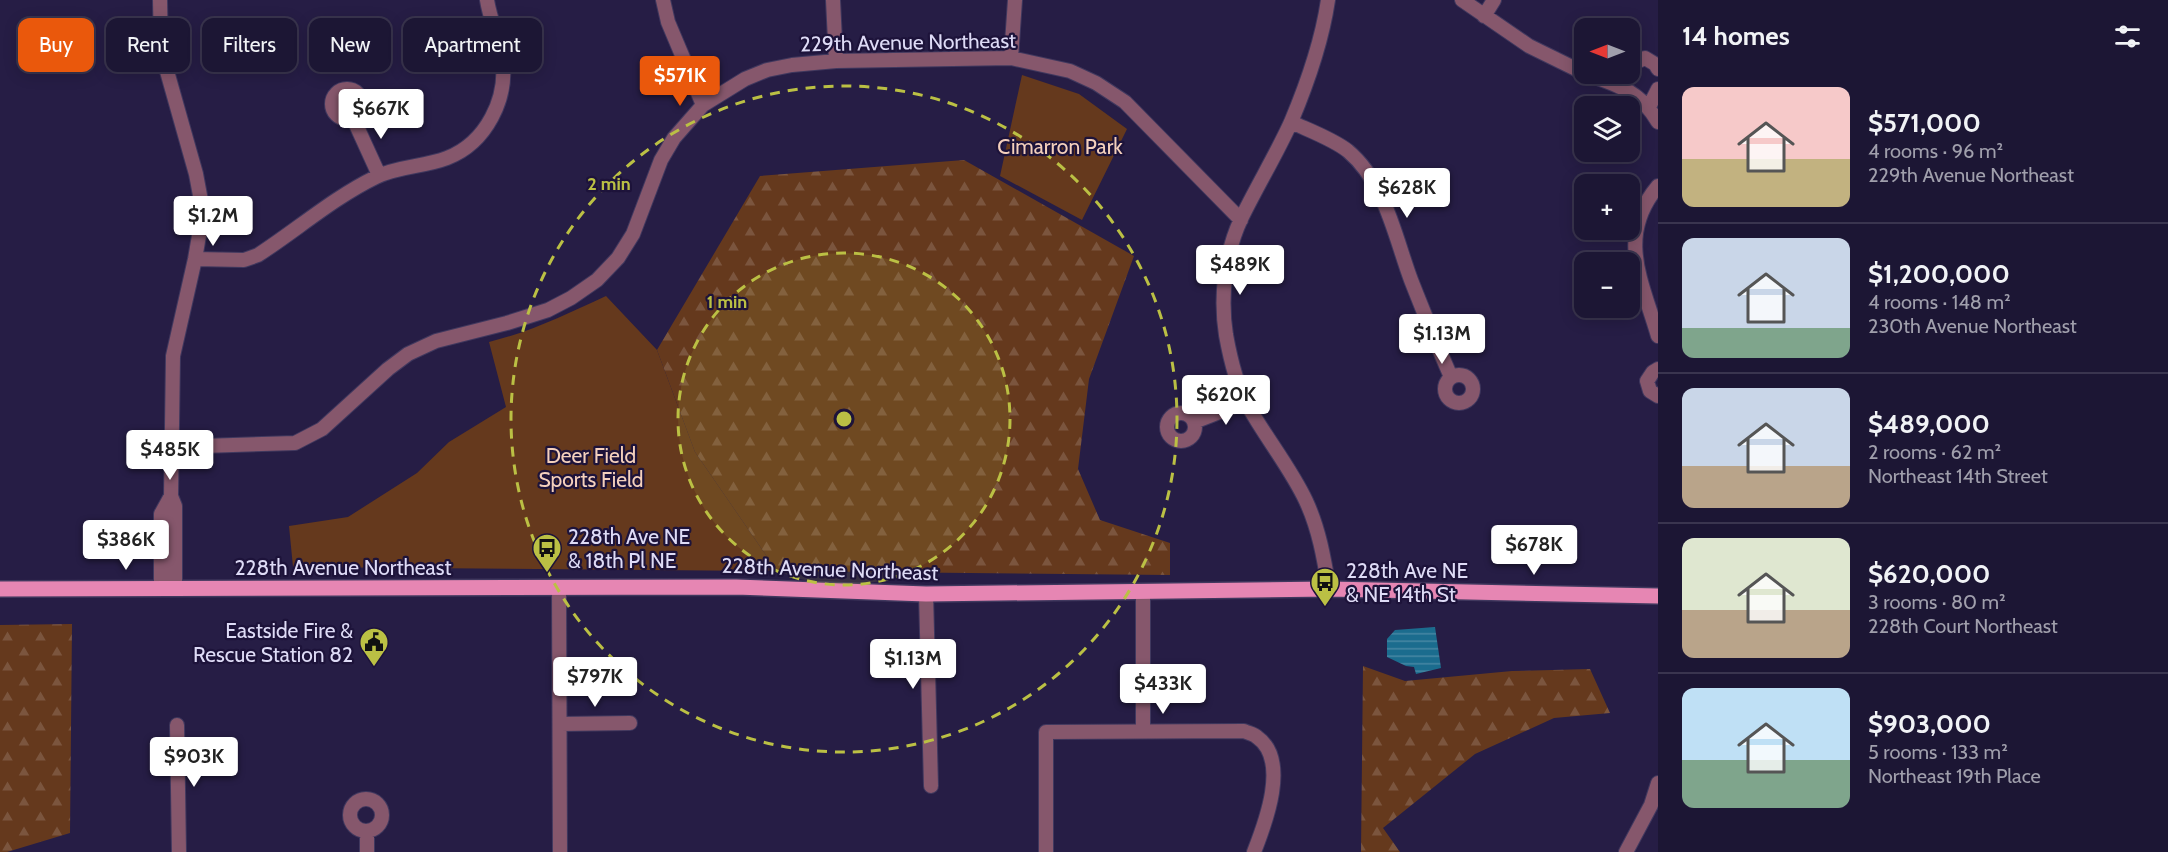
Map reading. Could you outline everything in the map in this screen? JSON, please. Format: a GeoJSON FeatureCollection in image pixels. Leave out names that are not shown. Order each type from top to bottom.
{"type":"FeatureCollection","features":[{"type":"Feature","properties":{"kind":"main road","name":"228th Avenue Northeast"},"geometry":{"type":"LineString","coordinates":[[0,589],[736,587],[926,594],[1329,589],[1658,596]]}},
{"type":"Feature","properties":{"kind":"street"},"geometry":{"type":"LineString","coordinates":[[160,0],[161,50],[200,191],[201,224],[173,356],[171,496],[161,514],[168,587]]}},
{"type":"Feature","properties":{"kind":"street"},"geometry":{"type":"LineString","coordinates":[[195,259],[244,260],[258,255],[343,194],[379,175],[449,158],[477,138],[491,118],[501,94],[504,72],[487,0]]}},
{"type":"Feature","properties":{"kind":"street"},"geometry":{"type":"LineString","coordinates":[[663,0],[668,22],[703,105]]}},
{"type":"Feature","properties":{"kind":"street"},"geometry":{"type":"LineString","coordinates":[[833,0],[836,61]]}},
{"type":"Feature","properties":{"kind":"street"},"geometry":{"type":"LineString","coordinates":[[1011,58],[1015,0]]}},
{"type":"Feature","properties":{"kind":"street"},"geometry":{"type":"LineString","coordinates":[[1328,0],[1316,49],[1291,122],[1241,220],[1230,251],[1224,303],[1231,359],[1245,402],[1305,499],[1315,522],[1322,548],[1329,589]]}},
{"type":"Feature","properties":{"kind":"street"},"geometry":{"type":"LineString","coordinates":[[1462,0],[1529,46],[1574,68]]}},
{"type":"Feature","properties":{"kind":"street"},"geometry":{"type":"LineString","coordinates":[[1484,16],[1494,0]]}},
{"type":"Feature","properties":{"kind":"street","name":"229th Avenue Northeast"},"geometry":{"type":"LineString","coordinates":[[171,447],[295,443],[322,429],[388,369],[408,354],[436,341],[548,310],[571,298],[597,280],[618,258],[633,234],[661,160],[674,138],[703,105],[745,79],[767,70],[836,61],[1011,58],[1070,71],[1096,83],[1125,102],[1241,220]]}},
{"type":"Feature","properties":{"kind":"street"},"geometry":{"type":"LineString","coordinates":[[1640,60],[1645,58],[1655,64],[1658,69]]}},
{"type":"Feature","properties":{"kind":"street"},"geometry":{"type":"LineString","coordinates":[[1614,84],[1637,96],[1649,107],[1658,122]]}},
{"type":"Feature","properties":{"kind":"street"},"geometry":{"type":"LineString","coordinates":[[1649,107],[1658,89]]}},
{"type":"Feature","properties":{"kind":"street"},"geometry":{"type":"LineString","coordinates":[[353,118],[379,175]]}},
{"type":"Feature","properties":{"kind":"street"},"geometry":{"type":"LineString","coordinates":[[1291,122],[1346,149],[1372,180],[1388,213],[1411,279],[1451,377]]}},
{"type":"Feature","properties":{"kind":"street"},"geometry":{"type":"LineString","coordinates":[[1658,186],[1643,206],[1638,218],[1635,260],[1658,336]]}},
{"type":"Feature","properties":{"kind":"street"},"geometry":{"type":"LineString","coordinates":[[1658,369],[1647,381],[1650,391],[1658,396]]}},
{"type":"Feature","properties":{"kind":"street"},"geometry":{"type":"LineString","coordinates":[[1194,422],[1245,402]]}},
{"type":"Feature","properties":{"kind":"street"},"geometry":{"type":"LineString","coordinates":[[559,588],[560,852]]}},
{"type":"Feature","properties":{"kind":"street"},"geometry":{"type":"LineString","coordinates":[[1143,591],[1143,730]]}},
{"type":"Feature","properties":{"kind":"street"},"geometry":{"type":"LineString","coordinates":[[926,594],[931,786]]}},
{"type":"Feature","properties":{"kind":"street"},"geometry":{"type":"LineString","coordinates":[[560,724],[630,723]]}},
{"type":"Feature","properties":{"kind":"street"},"geometry":{"type":"LineString","coordinates":[[177,725],[179,852]]}},
{"type":"Feature","properties":{"kind":"street"},"geometry":{"type":"LineString","coordinates":[[1046,852],[1046,732],[1143,730],[1244,731],[1257,736],[1271,757],[1272,766],[1271,801],[1254,852]]}},
{"type":"Feature","properties":{"kind":"street"},"geometry":{"type":"LineString","coordinates":[[1626,852],[1647,814],[1658,783]]}},
{"type":"Feature","properties":{"kind":"street"},"geometry":{"type":"LineString","coordinates":[[367,832],[367,852]]}},
{"type":"Feature","properties":{"kind":"green space","name":"Cimarron Park"},"geometry":{"type":"Polygon","coordinates":[[[1022,75],[1079,94],[1127,129],[1082,220],[1000,176],[1022,75]]]}},
{"type":"Feature","properties":{"kind":"green space"},"geometry":{"type":"Polygon","coordinates":[[[964,160],[1134,256],[1089,379],[1078,469],[1100,520],[1170,543],[1170,575],[777,571],[695,452],[657,350],[760,176],[964,160]]]}},
{"type":"Feature","properties":{"kind":"green space","name":"Deer Field Sports Field"},"geometry":{"type":"Polygon","coordinates":[[[606,296],[657,350],[695,452],[777,571],[293,567],[289,526],[348,517],[417,473],[449,442],[506,407],[489,342],[534,328],[606,296]]]}},
{"type":"Feature","properties":{"kind":"green space"},"geometry":{"type":"Polygon","coordinates":[[[72,624],[70,833],[7,852],[0,852],[0,625],[72,624]]]}},
{"type":"Feature","properties":{"kind":"green space"},"geometry":{"type":"Polygon","coordinates":[[[1363,666],[1405,681],[1512,671],[1590,669],[1610,713],[1554,718],[1475,754],[1383,828],[1400,852],[1361,852],[1363,666]]]}},
{"type":"Feature","properties":{"kind":"water"},"geometry":{"type":"Polygon","coordinates":[[[1435,627],[1441,668],[1416,674],[1414,667],[1406,666],[1387,657],[1387,639],[1395,630],[1435,627]]]}},
{"type":"Feature","properties":{"kind":"place","name":"228th Ave NE & 18th Pl NE"},"geometry":{"type":"Point","coordinates":[547,574]}},
{"type":"Feature","properties":{"kind":"place","name":"228th Ave NE & NE 14th St"},"geometry":{"type":"Point","coordinates":[1325,608]}},
{"type":"Feature","properties":{"kind":"place","name":"Eastside Fire & Rescue Station 82"},"geometry":{"type":"Point","coordinates":[374,668]}}]}
